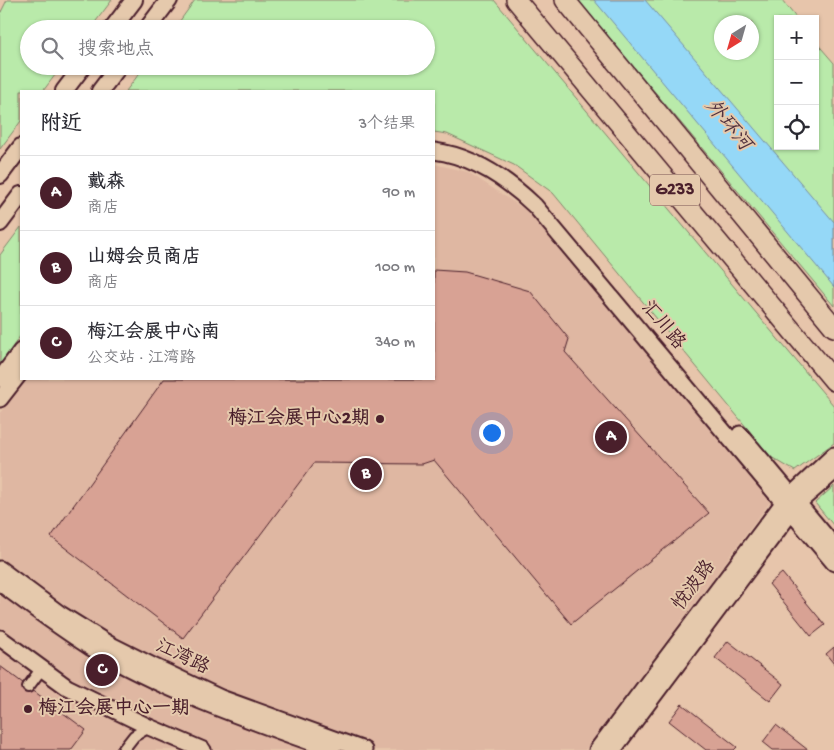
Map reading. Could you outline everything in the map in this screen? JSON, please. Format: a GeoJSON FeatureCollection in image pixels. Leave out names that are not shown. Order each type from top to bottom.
{"type":"FeatureCollection","features":[{"type":"Feature","properties":{"kind":"highway","name":"G233"},"geometry":{"type":"LineString","coordinates":[[516,0],[834,381]]}},
{"type":"Feature","properties":{"kind":"highway","name":"G233"},"geometry":{"type":"LineString","coordinates":[[565,0],[834,327]]}},
{"type":"Feature","properties":{"kind":"main road"},"geometry":{"type":"LineString","coordinates":[[119,20],[134,0]]}},
{"type":"Feature","properties":{"kind":"main road"},"geometry":{"type":"LineString","coordinates":[[154,20],[169,0]]}},
{"type":"Feature","properties":{"kind":"main road"},"geometry":{"type":"LineString","coordinates":[[65,90],[76,75]]}},
{"type":"Feature","properties":{"kind":"main road"},"geometry":{"type":"LineString","coordinates":[[101,90],[112,75]]}},
{"type":"Feature","properties":{"kind":"main road"},"geometry":{"type":"LineString","coordinates":[[0,175],[20,149]]}},
{"type":"Feature","properties":{"kind":"main road"},"geometry":{"type":"LineString","coordinates":[[0,223],[20,196]]}},
{"type":"Feature","properties":{"kind":"street","name":"汇川路"},"geometry":{"type":"LineString","coordinates":[[435,142],[479,156],[512,174],[528,185],[542,199],[791,503],[834,563]]}},
{"type":"Feature","properties":{"kind":"street","name":"汇川路"},"geometry":{"type":"LineString","coordinates":[[435,151],[458,156],[480,166],[520,191],[791,503],[834,546]]}},
{"type":"Feature","properties":{"kind":"street"},"geometry":{"type":"LineString","coordinates":[[0,378],[20,352]]}},
{"type":"Feature","properties":{"kind":"street"},"geometry":{"type":"LineString","coordinates":[[0,399],[20,373]]}},
{"type":"Feature","properties":{"kind":"street","name":"悦波路"},"geometry":{"type":"LineString","coordinates":[[597,750],[791,503],[834,455]]}},
{"type":"Feature","properties":{"kind":"street","name":"悦波路"},"geometry":{"type":"LineString","coordinates":[[613,750],[791,503],[834,472]]}},
{"type":"Feature","properties":{"kind":"street","name":"江湾路"},"geometry":{"type":"LineString","coordinates":[[0,569],[59,613],[109,644],[153,666],[221,698],[364,750]]}},
{"type":"Feature","properties":{"kind":"street","name":"江湾路"},"geometry":{"type":"LineString","coordinates":[[2,588],[92,647],[145,676],[222,710],[332,750]]}},
{"type":"Feature","properties":{"kind":"street"},"geometry":{"type":"LineString","coordinates":[[0,638],[67,686],[149,727],[203,750]]}},
{"type":"Feature","properties":{"kind":"street"},"geometry":{"type":"LineString","coordinates":[[28,687],[42,668]]}},
{"type":"Feature","properties":{"kind":"street"},"geometry":{"type":"LineString","coordinates":[[123,750],[134,736],[149,727]]}},
{"type":"Feature","properties":{"kind":"shaded area"},"geometry":{"type":"Polygon","coordinates":[[[435,164],[468,172],[527,211],[770,502],[585,750],[0,750],[0,413],[25,380],[435,380],[435,164]]]}},
{"type":"Feature","properties":{"kind":"green space"},"geometry":{"type":"Polygon","coordinates":[[[7,0],[112,0],[97,20],[20,20],[20,75],[55,75],[44,90],[20,90],[20,122],[0,149],[0,14],[7,0]]]}},
{"type":"Feature","properties":{"kind":"green space"},"geometry":{"type":"Polygon","coordinates":[[[195,0],[494,0],[834,406],[834,443],[795,471],[771,457],[553,193],[514,165],[447,134],[435,132],[435,90],[127,90],[138,75],[435,75],[435,20],[181,20],[195,0]]]}},
{"type":"Feature","properties":{"kind":"green space"},"geometry":{"type":"Polygon","coordinates":[[[578,0],[782,0],[794,15],[774,15],[774,150],[819,150],[819,46],[834,63],[834,306],[578,0]]]}},
{"type":"Feature","properties":{"kind":"green space"},"geometry":{"type":"Polygon","coordinates":[[[20,228],[20,336],[0,364],[0,255],[20,228]]]}},
{"type":"Feature","properties":{"kind":"green space"},"geometry":{"type":"Polygon","coordinates":[[[834,486],[834,526],[815,503],[834,486]]]}},
{"type":"Feature","properties":{"kind":"water","name":"外环河"},"geometry":{"type":"Polygon","coordinates":[[[594,0],[645,0],[834,222],[834,287],[594,0]]]}},
{"type":"Feature","properties":{"kind":"building","name":"梅江会展中心2期"},"geometry":{"type":"Polygon","coordinates":[[[435,270],[465,272],[530,291],[569,339],[565,352],[709,513],[571,624],[434,460],[422,464],[314,463],[183,638],[51,537],[163,380],[435,380],[435,270]]]}},
{"type":"Feature","properties":{"kind":"building"},"geometry":{"type":"Polygon","coordinates":[[[782,573],[825,625],[811,636],[769,584],[782,573]]]}},
{"type":"Feature","properties":{"kind":"building"},"geometry":{"type":"Polygon","coordinates":[[[728,641],[783,684],[770,701],[715,658],[728,641]]]}},
{"type":"Feature","properties":{"kind":"building"},"geometry":{"type":"Polygon","coordinates":[[[834,647],[834,664],[826,654],[834,647]]]}},
{"type":"Feature","properties":{"kind":"building","name":"梅江会展中心一期"},"geometry":{"type":"Polygon","coordinates":[[[0,666],[86,730],[71,750],[0,750],[0,666]]]}},
{"type":"Feature","properties":{"kind":"building"},"geometry":{"type":"Polygon","coordinates":[[[682,704],[737,747],[734,750],[706,750],[669,721],[682,704]]]}},
{"type":"Feature","properties":{"kind":"building"},"geometry":{"type":"Polygon","coordinates":[[[776,725],[808,750],[773,750],[763,742],[776,725]]]}},
{"type":"Feature","properties":{"kind":"place","name":"梅江会展中心2期"},"geometry":{"type":"Point","coordinates":[380,419]}},
{"type":"Feature","properties":{"kind":"place","name":"戴森"},"geometry":{"type":"Point","coordinates":[611,437]}},
{"type":"Feature","properties":{"kind":"place","name":"山姆会员商店"},"geometry":{"type":"Point","coordinates":[366,474]}},
{"type":"Feature","properties":{"kind":"place","name":"梅江会展中心南"},"geometry":{"type":"Point","coordinates":[102,670]}},
{"type":"Feature","properties":{"kind":"place","name":"梅江会展中心一期"},"geometry":{"type":"Point","coordinates":[28,709]}}]}
